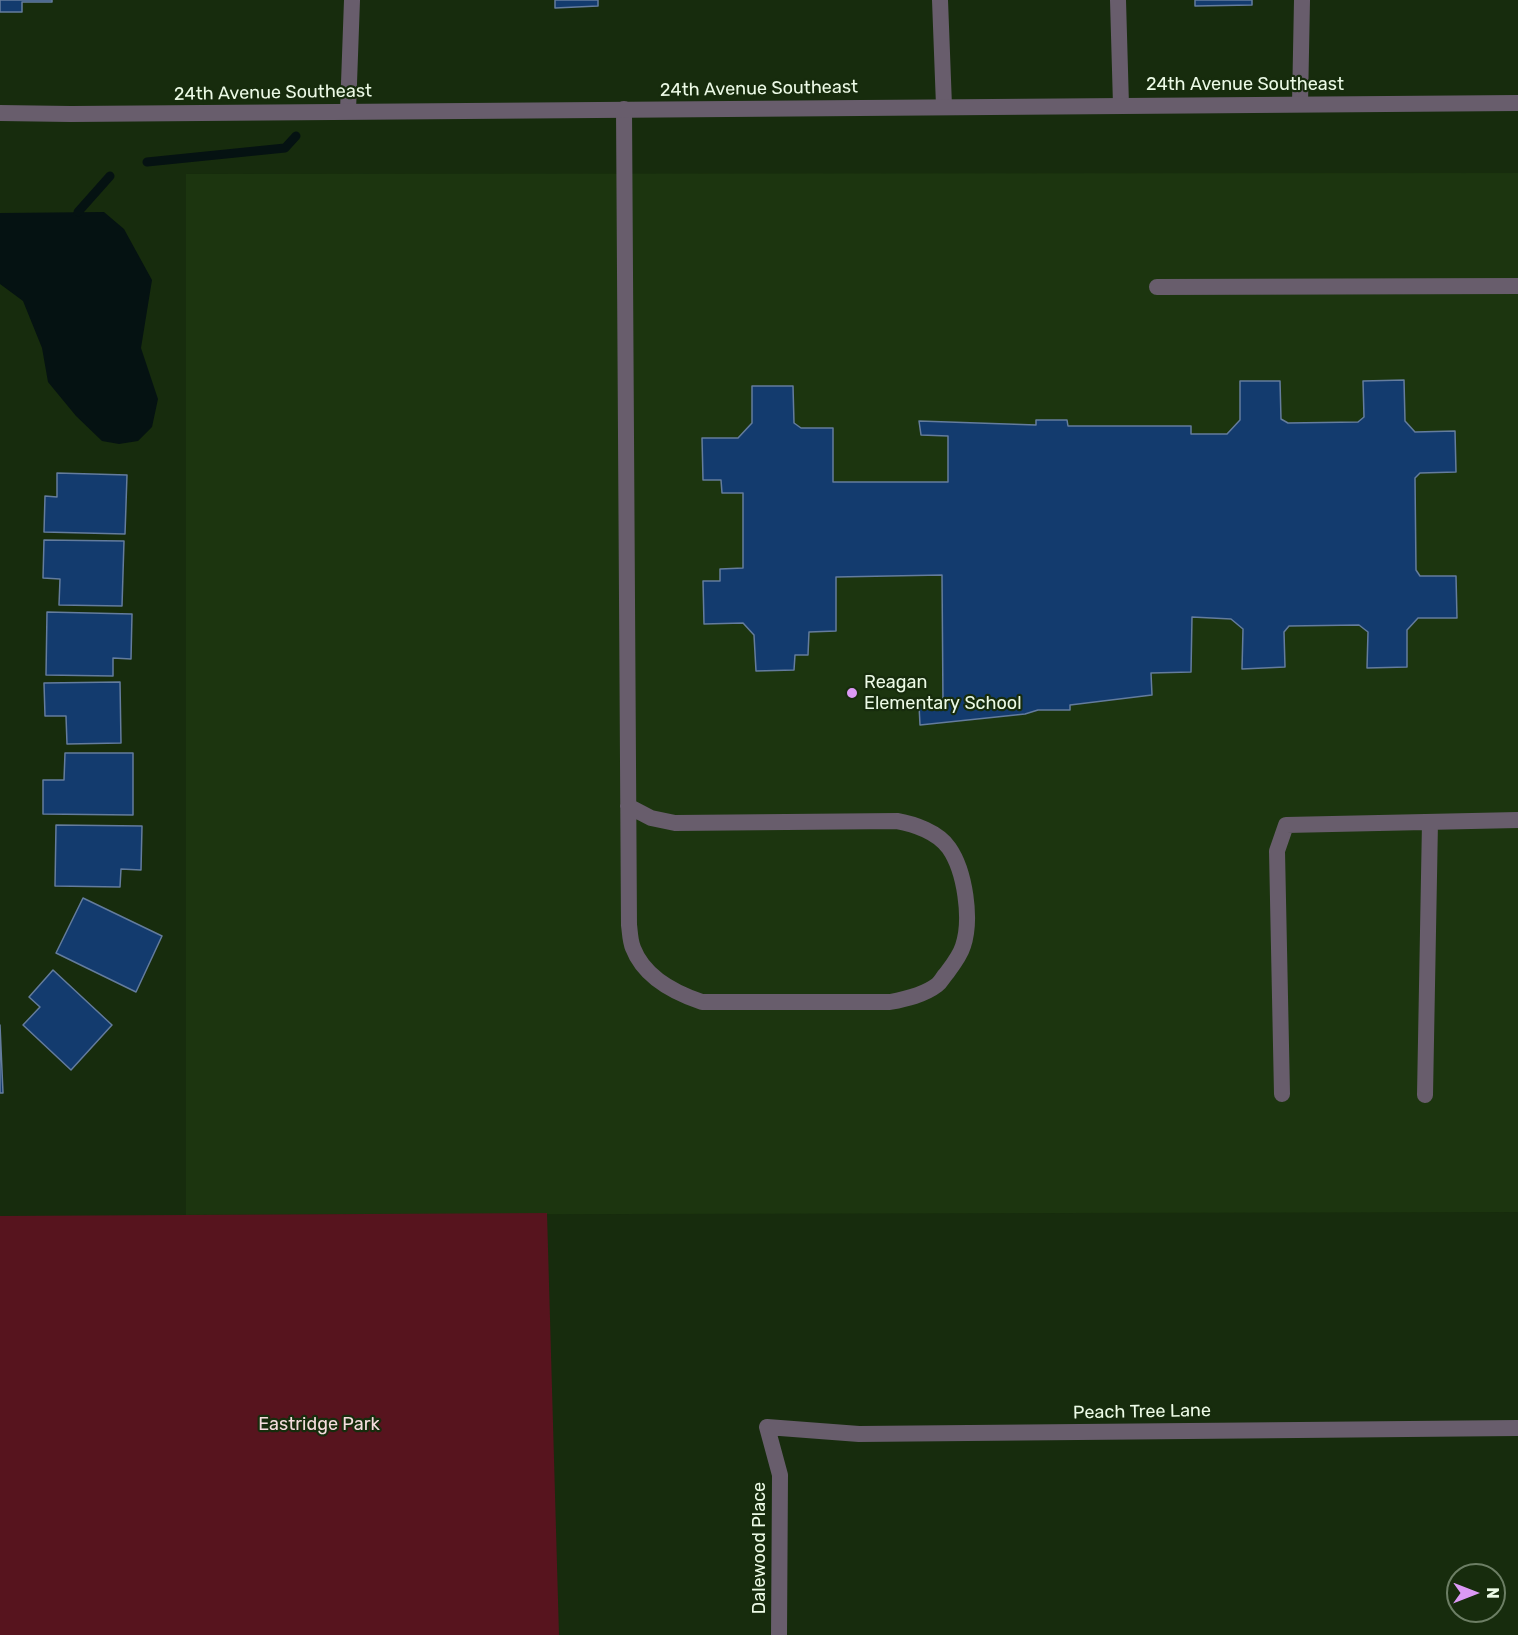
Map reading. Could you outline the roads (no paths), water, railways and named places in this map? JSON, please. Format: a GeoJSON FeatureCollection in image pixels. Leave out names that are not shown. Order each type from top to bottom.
{"type":"FeatureCollection","features":[{"type":"Feature","properties":{"kind":"street"},"geometry":{"type":"LineString","coordinates":[[348,111],[352,0]]}},
{"type":"Feature","properties":{"kind":"street"},"geometry":{"type":"LineString","coordinates":[[940,0],[944,106]]}},
{"type":"Feature","properties":{"kind":"street"},"geometry":{"type":"LineString","coordinates":[[1118,0],[1121,105]]}},
{"type":"Feature","properties":{"kind":"street"},"geometry":{"type":"LineString","coordinates":[[1300,104],[1302,0]]}},
{"type":"Feature","properties":{"kind":"street","name":"24th Avenue Southeast"},"geometry":{"type":"LineString","coordinates":[[0,113],[1518,103]]}},
{"type":"Feature","properties":{"kind":"street"},"geometry":{"type":"LineString","coordinates":[[624,109],[628,806],[629,925],[633,948],[644,966],[663,984],[681,995],[702,1002],[890,1002],[910,999],[938,984],[963,947],[966,900],[961,874],[948,847],[932,834],[912,824],[897,821],[675,824],[651,818],[628,806]]}},
{"type":"Feature","properties":{"kind":"street"},"geometry":{"type":"LineString","coordinates":[[1157,287],[1518,286]]}},
{"type":"Feature","properties":{"kind":"street"},"geometry":{"type":"LineString","coordinates":[[1282,1094],[1277,851],[1286,825],[1518,820]]}},
{"type":"Feature","properties":{"kind":"street"},"geometry":{"type":"LineString","coordinates":[[1425,1095],[1430,822]]}},
{"type":"Feature","properties":{"kind":"street","name":"Peach Tree Lane"},"geometry":{"type":"LineString","coordinates":[[767,1427],[859,1434],[1518,1428]]}},
{"type":"Feature","properties":{"kind":"street","name":"Dalewood Place"},"geometry":{"type":"LineString","coordinates":[[767,1427],[780,1475],[779,1635]]}},
{"type":"Feature","properties":{"kind":"waterway"},"geometry":{"type":"LineString","coordinates":[[147,162],[285,148],[296,136]]}},
{"type":"Feature","properties":{"kind":"waterway"},"geometry":{"type":"LineString","coordinates":[[78,212],[110,176]]}},
{"type":"Feature","properties":{"kind":"place","name":"Reagan Elementary School"},"geometry":{"type":"Point","coordinates":[852,693]}},
{"type":"Feature","properties":{"kind":"park label","name":"Eastridge Park"},"geometry":{"type":"Point","coordinates":[319,1425]}}]}
